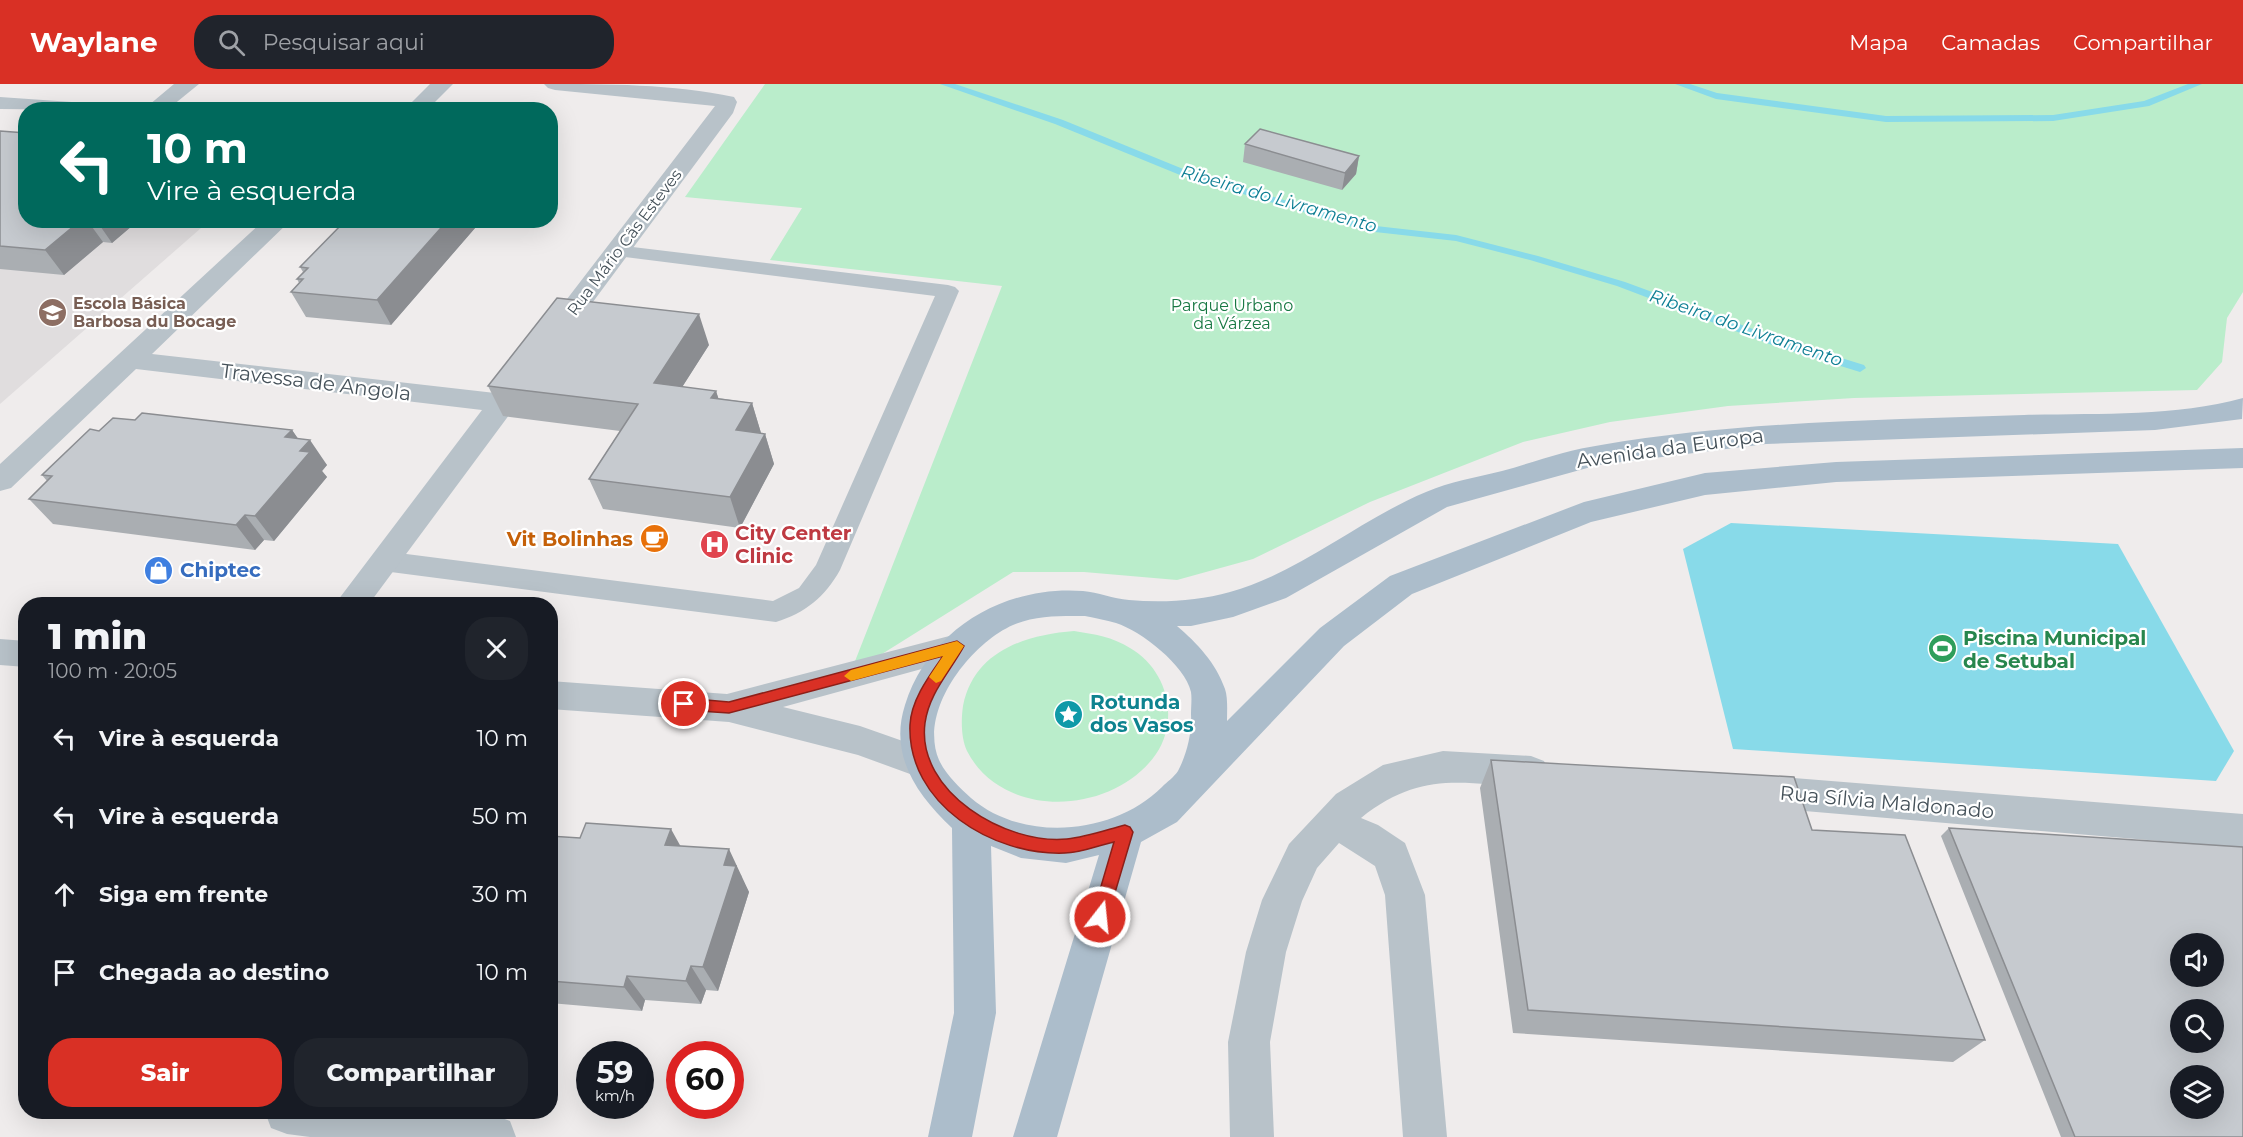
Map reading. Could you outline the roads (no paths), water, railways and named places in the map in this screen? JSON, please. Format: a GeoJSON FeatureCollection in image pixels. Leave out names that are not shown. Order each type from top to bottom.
{"type":"FeatureCollection","features":[{"type":"Feature","properties":{"kind":"main road","name":"Avenida da Europa"},"geometry":{"type":"LineString","coordinates":[[1127,613],[1191,613],[1233,604],[1275,589],[1437,499],[1598,455],[1766,434],[2155,420],[2232,412],[2243,407]]}},
{"type":"Feature","properties":{"kind":"main road","name":"Avenida da Europa"},"geometry":{"type":"LineString","coordinates":[[921,763],[942,795],[971,821],[1020,841],[1066,846],[1125,832],[1164,810],[1332,637],[1401,585],[1584,513],[1706,484],[1836,472],[2243,458]]}},
{"type":"Feature","properties":{"kind":"main road"},"geometry":{"type":"LineString","coordinates":[[921,763],[917,724],[928,688],[957,646],[1002,615],[1043,604],[1085,603],[1127,613],[1165,635],[1190,658],[1208,690],[1210,732],[1193,779]]}},
{"type":"Feature","properties":{"kind":"main road"},"geometry":{"type":"LineString","coordinates":[[950,1137],[975,1013],[971,821]]}},
{"type":"Feature","properties":{"kind":"main road"},"geometry":{"type":"LineString","coordinates":[[1035,1137],[1125,832]]}},
{"type":"Feature","properties":{"kind":"street"},"geometry":{"type":"LineString","coordinates":[[164,102],[188,84]]}},
{"type":"Feature","properties":{"kind":"street"},"geometry":{"type":"LineString","coordinates":[[423,102],[442,84]]}},
{"type":"Feature","properties":{"kind":"street","name":"Rua Mário Cãs Esteves"},"geometry":{"type":"LineString","coordinates":[[356,597],[725,108],[726,102],[708,97],[555,84]]}},
{"type":"Feature","properties":{"kind":"street"},"geometry":{"type":"LineString","coordinates":[[0,104],[18,105]]}},
{"type":"Feature","properties":{"kind":"street"},"geometry":{"type":"LineString","coordinates":[[0,481],[270,228]]}},
{"type":"Feature","properties":{"kind":"street","name":"Travessa de Angola"},"geometry":{"type":"LineString","coordinates":[[130,360],[502,403]]}},
{"type":"Feature","properties":{"kind":"street"},"geometry":{"type":"LineString","coordinates":[[729,708],[957,646]]}},
{"type":"Feature","properties":{"kind":"street"},"geometry":{"type":"LineString","coordinates":[[0,652],[18,653]]}},
{"type":"Feature","properties":{"kind":"street"},"geometry":{"type":"LineString","coordinates":[[558,696],[729,708],[860,741],[921,763]]}},
{"type":"Feature","properties":{"kind":"street"},"geometry":{"type":"LineString","coordinates":[[1252,1137],[1249,1042],[1266,952],[1282,900],[1304,856],[1332,823],[1349,805],[1396,776],[1443,766],[1569,775]]}},
{"type":"Feature","properties":{"kind":"street","name":"Rua Sílvia Maldonado"},"geometry":{"type":"LineString","coordinates":[[1723,788],[2243,831]]}},
{"type":"Feature","properties":{"kind":"street"},"geometry":{"type":"LineString","coordinates":[[1332,823],[1365,837],[1390,855],[1405,895],[1425,1137]]}},
{"type":"Feature","properties":{"kind":"street"},"geometry":{"type":"LineString","coordinates":[[308,1122],[494,1137]]}},
{"type":"Feature","properties":{"kind":"lane"},"geometry":{"type":"LineString","coordinates":[[383,561],[776,612],[808,595],[826,570],[948,291],[616,251]]}},
{"type":"Feature","properties":{"kind":"water","name":"Piscina Municipal de Setubal"},"geometry":{"type":"Polygon","coordinates":[[[1731,523],[2118,544],[2234,751],[2216,781],[1733,749],[1683,549],[1731,523]]]}},
{"type":"Feature","properties":{"kind":"waterway","name":"Ribeira do Livramento"},"geometry":{"type":"LineString","coordinates":[[945,84],[1059,122],[1184,173],[1366,228],[1456,238],[1534,258],[1621,284],[1776,342],[1860,368]]}},
{"type":"Feature","properties":{"kind":"waterway"},"geometry":{"type":"LineString","coordinates":[[1680,84],[1716,96],[1886,119],[2053,118],[2146,104],[2197,84]]}},
{"type":"Feature","properties":{"kind":"place","name":"Escola Básica Barbosa du Bocage"},"geometry":{"type":"Point","coordinates":[52,312]}},
{"type":"Feature","properties":{"kind":"place","name":"Vit Bolinhas"},"geometry":{"type":"Point","coordinates":[654,539]}},
{"type":"Feature","properties":{"kind":"place","name":"City Center Clinic"},"geometry":{"type":"Point","coordinates":[714,545]}},
{"type":"Feature","properties":{"kind":"place","name":"Chiptec"},"geometry":{"type":"Point","coordinates":[159,570]}},
{"type":"Feature","properties":{"kind":"place","name":"Piscina Municipal de Setubal"},"geometry":{"type":"Point","coordinates":[1942,649]}},
{"type":"Feature","properties":{"kind":"place","name":"Rotunda dos Vasos"},"geometry":{"type":"Point","coordinates":[1069,714]}},
{"type":"Feature","properties":{"kind":"park label","name":"Parque Urbano da Várzea"},"geometry":{"type":"Point","coordinates":[1232,314]}}]}
